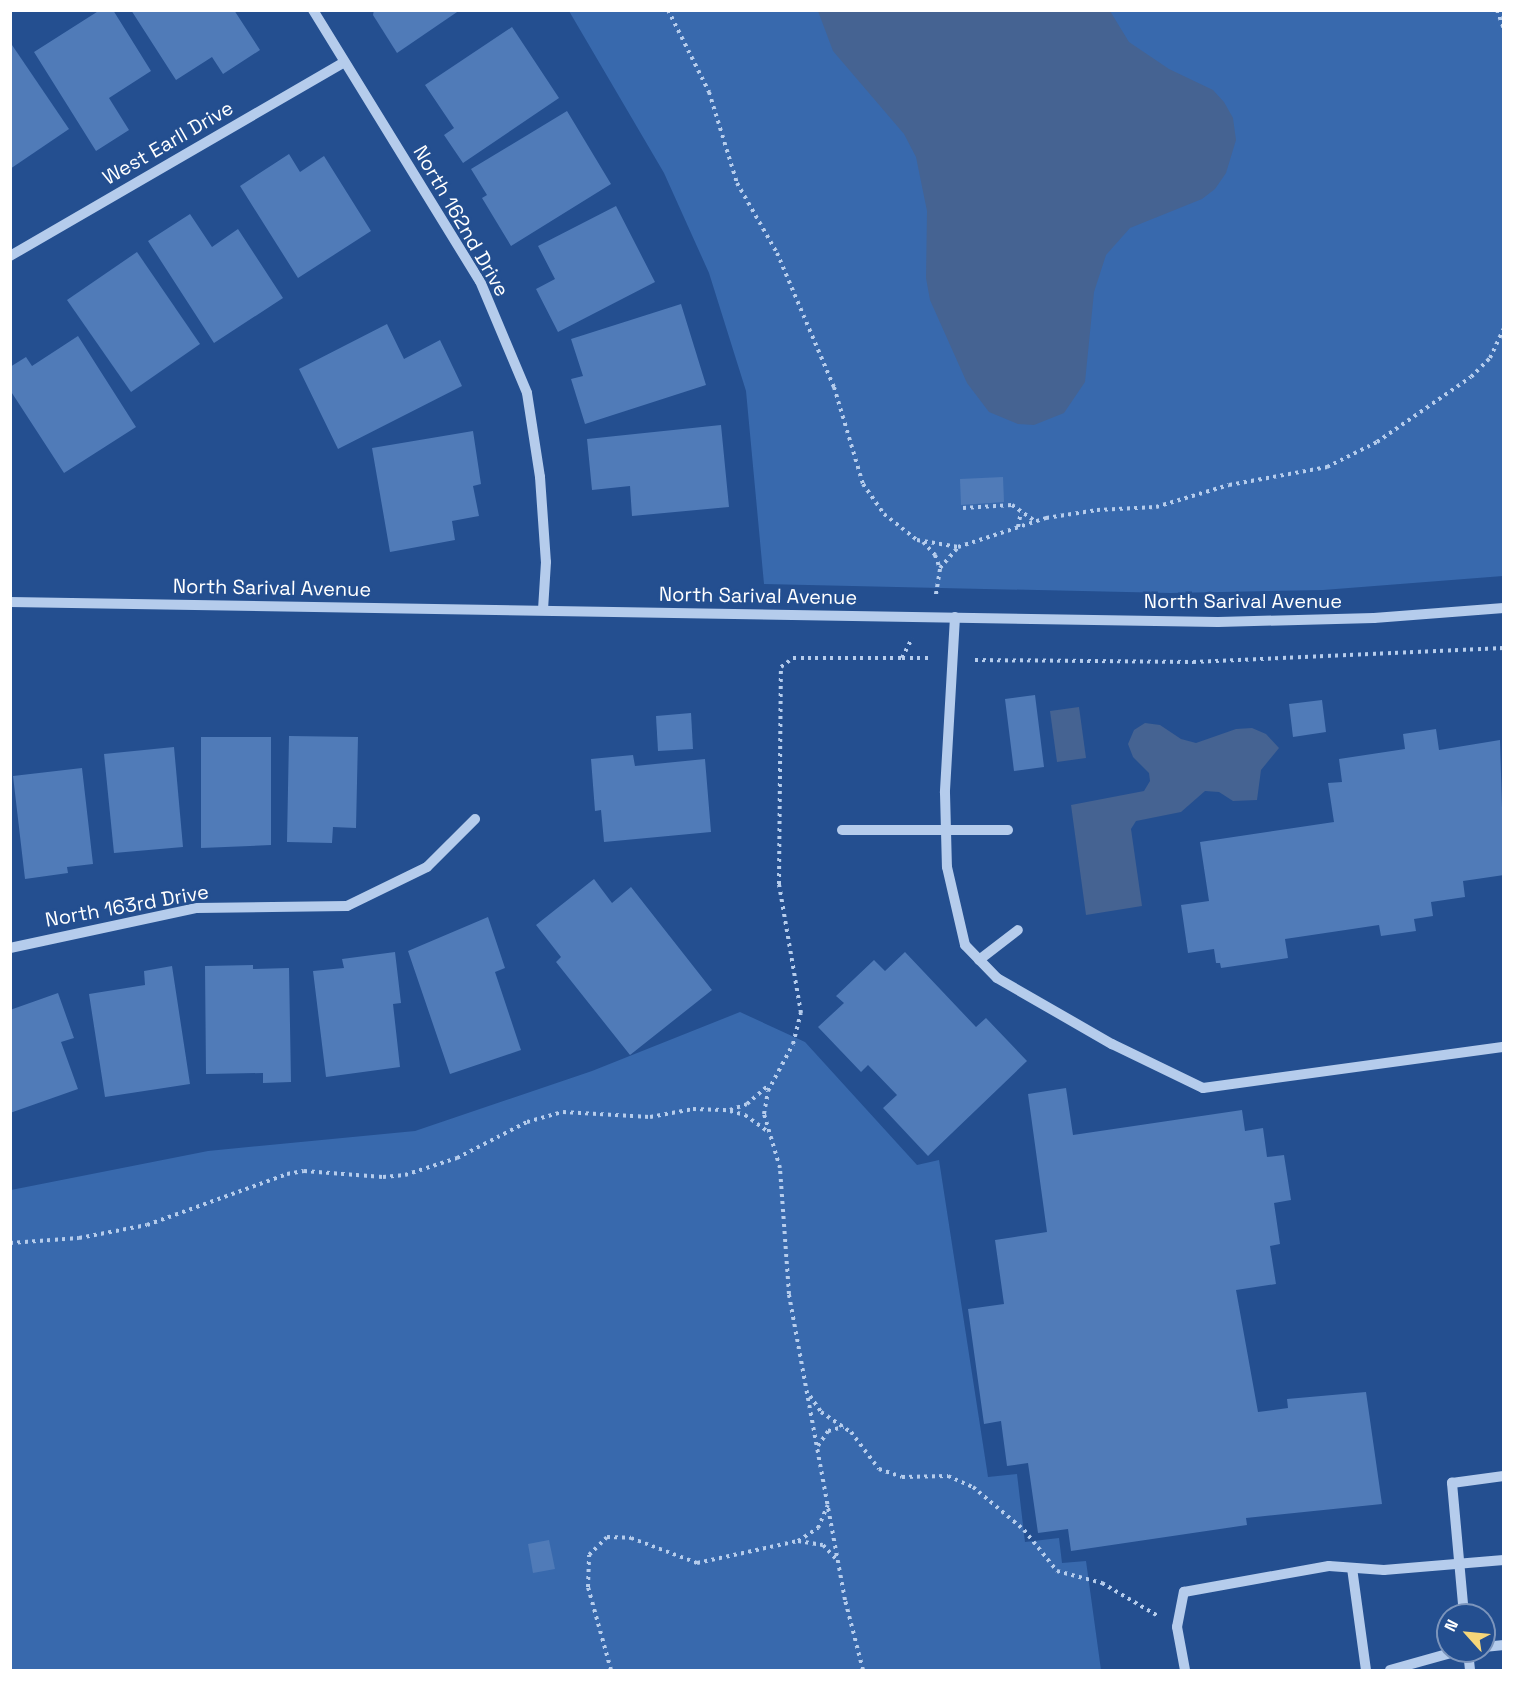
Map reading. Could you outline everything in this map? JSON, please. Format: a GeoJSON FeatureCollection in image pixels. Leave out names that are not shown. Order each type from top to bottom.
{"type":"FeatureCollection","features":[{"type":"Feature","properties":{"kind":"street","name":"North 162nd Drive"},"geometry":{"type":"LineString","coordinates":[[313,10],[480,281],[527,393],[540,477],[546,562],[543,610]]}},
{"type":"Feature","properties":{"kind":"street","name":"West Earll Drive"},"geometry":{"type":"LineString","coordinates":[[10,256],[344,62]]}},
{"type":"Feature","properties":{"kind":"street","name":"North Sarival Avenue"},"geometry":{"type":"LineString","coordinates":[[10,602],[1218,622],[1374,618],[1503,608]]}},
{"type":"Feature","properties":{"kind":"street"},"geometry":{"type":"LineString","coordinates":[[955,617],[946,831],[947,867],[965,945],[998,978],[1041,1005],[1203,1088],[1503,1047]]}},
{"type":"Feature","properties":{"kind":"street","name":"North 163rd Drive"},"geometry":{"type":"LineString","coordinates":[[10,948],[196,908],[347,906],[427,867],[475,819]]}},
{"type":"Feature","properties":{"kind":"street"},"geometry":{"type":"LineString","coordinates":[[842,830],[1008,830]]}},
{"type":"Feature","properties":{"kind":"street"},"geometry":{"type":"LineString","coordinates":[[979,960],[1018,930]]}},
{"type":"Feature","properties":{"kind":"street"},"geometry":{"type":"LineString","coordinates":[[1463,1603],[1452,1483],[1503,1476]]}},
{"type":"Feature","properties":{"kind":"street"},"geometry":{"type":"LineString","coordinates":[[1185,1671],[1177,1627],[1184,1592],[1329,1566],[1384,1570],[1503,1560]]}},
{"type":"Feature","properties":{"kind":"street"},"geometry":{"type":"LineString","coordinates":[[1352,1568],[1366,1671]]}},
{"type":"Feature","properties":{"kind":"street"},"geometry":{"type":"LineString","coordinates":[[1390,1671],[1436,1657]]}},
{"type":"Feature","properties":{"kind":"path"},"geometry":{"type":"LineString","coordinates":[[668,10],[709,92],[737,183],[788,278],[834,387],[863,484],[897,526],[923,542],[935,555],[940,569],[939,588],[902,658]]}},
{"type":"Feature","properties":{"kind":"path"},"geometry":{"type":"LineString","coordinates":[[1497,10],[1503,29]]}},
{"type":"Feature","properties":{"kind":"path"},"geometry":{"type":"LineString","coordinates":[[923,542],[958,547],[1018,527],[1074,513],[1178,503],[1229,484],[1300,474],[1348,459],[1477,372],[1490,358],[1503,328]]}},
{"type":"Feature","properties":{"kind":"path"},"geometry":{"type":"LineString","coordinates":[[963,508],[1007,505],[1020,510],[1036,522]]}},
{"type":"Feature","properties":{"kind":"path"},"geometry":{"type":"LineString","coordinates":[[1018,527],[1022,517],[1020,510]]}},
{"type":"Feature","properties":{"kind":"path"},"geometry":{"type":"LineString","coordinates":[[940,569],[958,547]]}},
{"type":"Feature","properties":{"kind":"path"},"geometry":{"type":"LineString","coordinates":[[862,1671],[839,1564],[829,1500],[789,1294],[780,1168],[767,1131],[764,1107],[793,1044],[801,1013],[779,884],[781,667],[792,658],[1193,662],[1503,648]]}},
{"type":"Feature","properties":{"kind":"path"},"geometry":{"type":"LineString","coordinates":[[723,1110],[747,1104],[776,1077]]}},
{"type":"Feature","properties":{"kind":"path"},"geometry":{"type":"LineString","coordinates":[[10,1243],[79,1238],[147,1225],[287,1174],[321,1171],[383,1177],[405,1175],[458,1158],[527,1122],[563,1112],[650,1117],[693,1109],[723,1110],[745,1114],[767,1131]]}},
{"type":"Feature","properties":{"kind":"path"},"geometry":{"type":"LineString","coordinates":[[809,1393],[821,1412],[856,1438],[870,1462],[889,1476],[948,1476],[973,1487],[1024,1530],[1057,1571],[1102,1583],[1177,1627]]}},
{"type":"Feature","properties":{"kind":"path"},"geometry":{"type":"LineString","coordinates":[[818,1447],[828,1431],[843,1427]]}},
{"type":"Feature","properties":{"kind":"path"},"geometry":{"type":"LineString","coordinates":[[611,1671],[588,1587],[589,1556],[600,1541],[607,1537],[631,1538],[697,1563],[798,1541],[818,1528],[829,1500]]}},
{"type":"Feature","properties":{"kind":"path"},"geometry":{"type":"LineString","coordinates":[[798,1541],[823,1545],[839,1564]]}},
{"type":"Feature","properties":{"kind":"shaded area"},"geometry":{"type":"Polygon","coordinates":[[[569,11],[1503,11],[1503,576],[1323,590],[1170,593],[764,584],[746,391],[709,273],[664,173],[569,11]]]}},
{"type":"Feature","properties":{"kind":"shaded area"},"geometry":{"type":"Polygon","coordinates":[[[818,11],[1110,11],[1129,42],[1169,69],[1213,90],[1224,102],[1233,118],[1236,140],[1226,173],[1215,189],[1202,199],[1130,228],[1106,255],[1094,292],[1085,382],[1064,413],[1034,425],[1018,424],[989,412],[967,383],[930,300],[926,278],[927,211],[916,157],[904,134],[833,51],[818,11]]]}},
{"type":"Feature","properties":{"kind":"shaded area"},"geometry":{"type":"Polygon","coordinates":[[[1079,707],[1086,758],[1057,762],[1050,711],[1079,707]]]}},
{"type":"Feature","properties":{"kind":"shaded area"},"geometry":{"type":"Polygon","coordinates":[[[1145,723],[1160,725],[1181,739],[1196,743],[1236,729],[1252,728],[1266,734],[1279,748],[1261,770],[1257,800],[1233,801],[1219,792],[1205,791],[1181,812],[1136,821],[1131,829],[1142,906],[1086,915],[1071,805],[1144,791],[1150,781],[1149,773],[1133,757],[1128,744],[1134,730],[1145,723]]]}},
{"type":"Feature","properties":{"kind":"shaded area"},"geometry":{"type":"Polygon","coordinates":[[[740,1012],[805,1042],[917,1165],[939,1160],[988,1477],[1017,1474],[1025,1542],[1059,1538],[1062,1563],[1086,1561],[1101,1670],[11,1670],[11,1190],[208,1151],[415,1131],[592,1071],[740,1012]]]}},
{"type":"Feature","properties":{"kind":"building"},"geometry":{"type":"Polygon","coordinates":[[[100,10],[113,10],[151,71],[109,98],[129,130],[96,151],[34,52],[100,10]]]}},
{"type":"Feature","properties":{"kind":"building"},"geometry":{"type":"Polygon","coordinates":[[[131,10],[234,10],[260,50],[223,74],[212,57],[176,80],[131,10]]]}},
{"type":"Feature","properties":{"kind":"building"},"geometry":{"type":"Polygon","coordinates":[[[374,10],[460,10],[397,53],[373,15],[374,10]]]}},
{"type":"Feature","properties":{"kind":"building"},"geometry":{"type":"Polygon","coordinates":[[[512,27],[559,98],[463,163],[444,135],[454,128],[425,85],[512,27]]]}},
{"type":"Feature","properties":{"kind":"building"},"geometry":{"type":"Polygon","coordinates":[[[12,45],[69,129],[10,169],[10,46],[12,45]]]}},
{"type":"Feature","properties":{"kind":"building"},"geometry":{"type":"Polygon","coordinates":[[[567,111],[611,184],[511,246],[482,198],[487,195],[471,169],[567,111]]]}},
{"type":"Feature","properties":{"kind":"building"},"geometry":{"type":"Polygon","coordinates":[[[289,154],[300,172],[324,156],[371,231],[298,278],[240,186],[289,154]]]}},
{"type":"Feature","properties":{"kind":"building"},"geometry":{"type":"Polygon","coordinates":[[[616,206],[655,282],[558,332],[536,289],[555,279],[538,246],[616,206]]]}},
{"type":"Feature","properties":{"kind":"building"},"geometry":{"type":"Polygon","coordinates":[[[190,214],[212,247],[238,229],[283,298],[214,343],[148,241],[190,214]]]}},
{"type":"Feature","properties":{"kind":"building"},"geometry":{"type":"Polygon","coordinates":[[[137,252],[200,344],[131,392],[67,300],[137,252]]]}},
{"type":"Feature","properties":{"kind":"building"},"geometry":{"type":"Polygon","coordinates":[[[681,304],[706,385],[585,424],[571,379],[583,376],[571,339],[681,304]]]}},
{"type":"Feature","properties":{"kind":"building"},"geometry":{"type":"Polygon","coordinates":[[[387,324],[404,359],[440,340],[462,386],[338,449],[299,369],[387,324]]]}},
{"type":"Feature","properties":{"kind":"building"},"geometry":{"type":"Polygon","coordinates":[[[78,336],[136,427],[64,473],[10,390],[10,367],[26,357],[32,366],[78,336]]]}},
{"type":"Feature","properties":{"kind":"building"},"geometry":{"type":"Polygon","coordinates":[[[721,425],[729,507],[632,516],[630,486],[592,490],[587,439],[721,425]]]}},
{"type":"Feature","properties":{"kind":"building"},"geometry":{"type":"Polygon","coordinates":[[[473,431],[481,484],[473,486],[479,516],[452,521],[455,540],[390,552],[372,448],[473,431]]]}},
{"type":"Feature","properties":{"kind":"building"},"geometry":{"type":"Polygon","coordinates":[[[1003,477],[1004,502],[961,505],[960,479],[1003,477]]]}},
{"type":"Feature","properties":{"kind":"building"},"geometry":{"type":"Polygon","coordinates":[[[1035,695],[1044,767],[1014,771],[1005,699],[1035,695]]]}},
{"type":"Feature","properties":{"kind":"building"},"geometry":{"type":"Polygon","coordinates":[[[1322,700],[1326,732],[1293,737],[1289,704],[1322,700]]]}},
{"type":"Feature","properties":{"kind":"building"},"geometry":{"type":"Polygon","coordinates":[[[691,713],[693,749],[658,751],[656,716],[691,713]]]}},
{"type":"Feature","properties":{"kind":"building"},"geometry":{"type":"Polygon","coordinates":[[[1436,729],[1439,750],[1500,740],[1504,875],[1463,881],[1465,897],[1431,902],[1433,916],[1414,919],[1416,931],[1381,936],[1379,925],[1285,939],[1288,958],[1221,968],[1220,963],[1216,963],[1214,949],[1188,953],[1181,905],[1209,901],[1200,842],[1334,822],[1328,783],[1342,782],[1339,759],[1405,749],[1403,734],[1436,729]]]}},
{"type":"Feature","properties":{"kind":"building"},"geometry":{"type":"Polygon","coordinates":[[[289,736],[358,737],[356,828],[333,827],[332,843],[287,842],[289,736]]]}},
{"type":"Feature","properties":{"kind":"building"},"geometry":{"type":"Polygon","coordinates":[[[201,737],[271,737],[271,845],[201,848],[201,737]]]}},
{"type":"Feature","properties":{"kind":"building"},"geometry":{"type":"Polygon","coordinates":[[[174,747],[183,847],[114,853],[104,754],[174,747]]]}},
{"type":"Feature","properties":{"kind":"building"},"geometry":{"type":"Polygon","coordinates":[[[633,755],[635,766],[705,759],[711,832],[604,842],[601,810],[595,811],[591,759],[633,755]]]}},
{"type":"Feature","properties":{"kind":"building"},"geometry":{"type":"Polygon","coordinates":[[[82,768],[93,864],[67,867],[68,873],[25,879],[13,776],[82,768]]]}},
{"type":"Feature","properties":{"kind":"building"},"geometry":{"type":"Polygon","coordinates":[[[594,879],[612,903],[631,887],[712,990],[630,1055],[556,962],[561,957],[536,925],[594,879]]]}},
{"type":"Feature","properties":{"kind":"building"},"geometry":{"type":"Polygon","coordinates":[[[488,917],[505,968],[495,972],[521,1050],[450,1074],[408,951],[488,917]]]}},
{"type":"Feature","properties":{"kind":"building"},"geometry":{"type":"Polygon","coordinates":[[[395,952],[401,1003],[393,1004],[400,1067],[326,1077],[313,971],[344,968],[342,959],[395,952]]]}},
{"type":"Feature","properties":{"kind":"building"},"geometry":{"type":"Polygon","coordinates":[[[905,952],[976,1027],[986,1018],[1027,1061],[928,1156],[883,1108],[897,1095],[868,1065],[861,1072],[818,1027],[844,1003],[836,996],[874,960],[885,971],[905,952]]]}},
{"type":"Feature","properties":{"kind":"building"},"geometry":{"type":"Polygon","coordinates":[[[253,965],[253,969],[289,968],[291,1082],[263,1083],[263,1073],[206,1074],[205,966],[253,965]]]}},
{"type":"Feature","properties":{"kind":"building"},"geometry":{"type":"Polygon","coordinates":[[[172,966],[190,1084],[105,1097],[89,994],[145,985],[144,971],[172,966]]]}},
{"type":"Feature","properties":{"kind":"building"},"geometry":{"type":"Polygon","coordinates":[[[58,993],[74,1038],[61,1042],[78,1089],[10,1113],[10,1010],[58,993]]]}},
{"type":"Feature","properties":{"kind":"building"},"geometry":{"type":"Polygon","coordinates":[[[1066,1088],[1073,1135],[1242,1110],[1245,1131],[1263,1128],[1267,1157],[1284,1155],[1291,1200],[1274,1203],[1280,1244],[1270,1246],[1276,1284],[1236,1290],[1258,1412],[1288,1408],[1287,1399],[1366,1392],[1382,1504],[1246,1518],[1247,1525],[1071,1551],[1068,1529],[1038,1533],[1028,1463],[1007,1466],[1001,1421],[984,1424],[968,1309],[1004,1304],[995,1240],[1047,1232],[1028,1094],[1066,1088]]]}},
{"type":"Feature","properties":{"kind":"building"},"geometry":{"type":"Polygon","coordinates":[[[549,1540],[555,1569],[533,1573],[528,1544],[549,1540]]]}}]}
